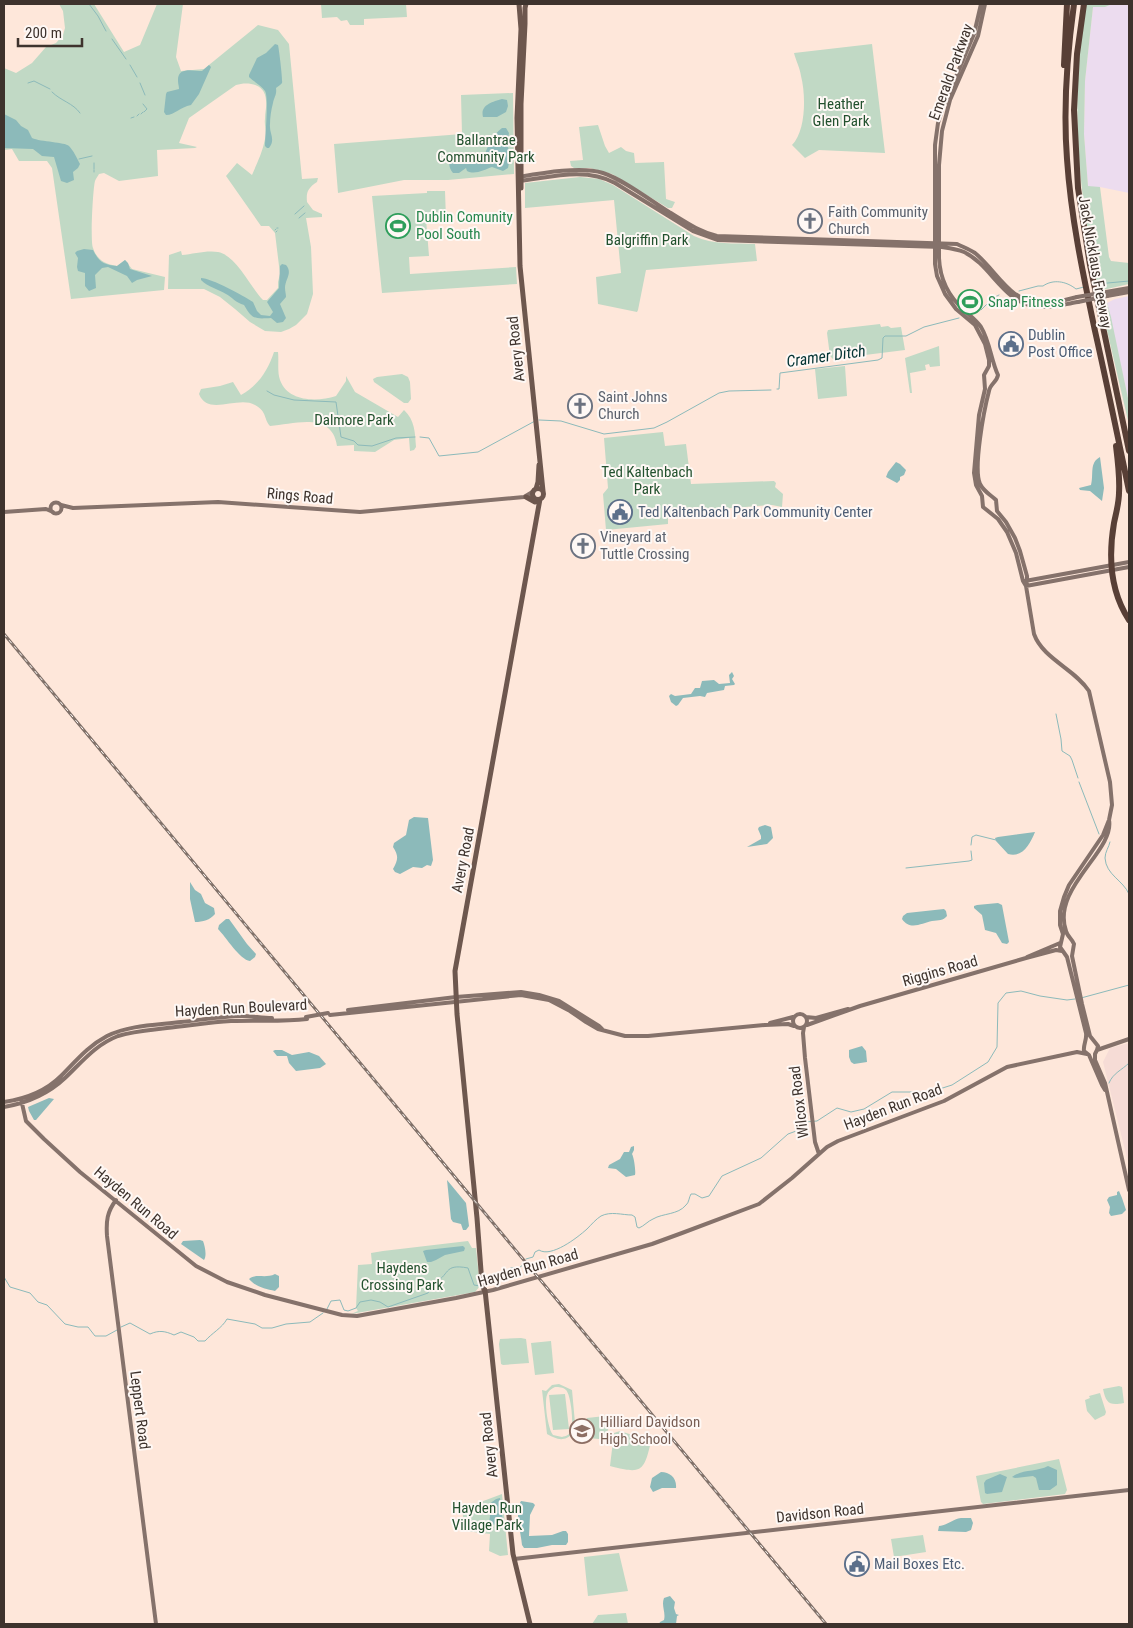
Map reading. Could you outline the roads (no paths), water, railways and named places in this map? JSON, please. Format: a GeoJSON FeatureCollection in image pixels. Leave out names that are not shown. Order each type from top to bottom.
{"type":"FeatureCollection","features":[{"type":"Feature","properties":{"kind":"highway"},"geometry":{"type":"LineString","coordinates":[[1067,4],[1063,76],[1067,158]]}},
{"type":"Feature","properties":{"kind":"highway","name":"Jack Nicklaus Freeway"},"geometry":{"type":"LineString","coordinates":[[1084,4],[1077,54],[1074,110],[1076,166],[1084,234],[1129,451]]}},
{"type":"Feature","properties":{"kind":"highway","name":"Jack Nicklaus Freeway"},"geometry":{"type":"LineString","coordinates":[[1074,5],[1066,88],[1067,158],[1075,234],[1129,491]]}},
{"type":"Feature","properties":{"kind":"highway"},"geometry":{"type":"LineString","coordinates":[[1110,362],[1129,432]]}},
{"type":"Feature","properties":{"kind":"highway"},"geometry":{"type":"LineString","coordinates":[[1112,412],[1120,479],[1110,548],[1111,568],[1120,606],[1129,620]]}},
{"type":"Feature","properties":{"kind":"main road"},"geometry":{"type":"LineString","coordinates":[[520,4],[525,4]]}},
{"type":"Feature","properties":{"kind":"main road","name":"Avery Road"},"geometry":{"type":"LineString","coordinates":[[520,4],[521,29],[517,118],[522,225],[520,231],[521,276],[543,491]]}},
{"type":"Feature","properties":{"kind":"main road","name":"Avery Road"},"geometry":{"type":"LineString","coordinates":[[520,179],[525,4]]}},
{"type":"Feature","properties":{"kind":"main road","name":"Emerald Parkway"},"geometry":{"type":"LineString","coordinates":[[981,4],[974,34],[938,123],[936,145],[937,245],[940,269],[948,292],[954,301],[981,327],[990,348],[996,371]]}},
{"type":"Feature","properties":{"kind":"main road","name":"Emerald Parkway"},"geometry":{"type":"LineString","coordinates":[[985,4],[978,36],[950,100],[942,131],[935,264],[939,283],[944,294],[951,304],[977,328],[985,344],[990,360],[987,370]]}},
{"type":"Feature","properties":{"kind":"main road"},"geometry":{"type":"LineString","coordinates":[[520,179],[584,174],[605,178],[615,182],[692,232],[718,240],[937,245],[956,249],[964,252],[979,263],[1011,296],[1028,305],[1077,300],[1129,288]]}},
{"type":"Feature","properties":{"kind":"main road"},"geometry":{"type":"LineString","coordinates":[[1106,294],[1129,292]]}},
{"type":"Feature","properties":{"kind":"main road"},"geometry":{"type":"LineString","coordinates":[[1025,581],[1009,536],[998,519],[984,508],[982,496],[975,482],[974,473],[979,415],[985,389],[984,373],[991,369],[996,371],[998,377],[989,388],[984,410],[978,469],[980,483],[983,490],[996,500],[998,514],[1006,522],[1016,542],[1025,581],[1037,641],[1083,683],[1089,691],[1112,791],[1109,820],[1099,842],[1069,885],[1064,897],[1060,917],[1063,934],[1060,947],[1067,957],[1077,990]]}},
{"type":"Feature","properties":{"kind":"main road"},"geometry":{"type":"LineString","coordinates":[[984,379],[990,383],[995,382]]}},
{"type":"Feature","properties":{"kind":"main road","name":"Avery Road"},"geometry":{"type":"LineString","coordinates":[[530,1624],[514,1558],[485,1292],[482,1284],[456,1000],[456,965],[532,550],[537,520],[533,496],[540,464]]}},
{"type":"Feature","properties":{"kind":"main road"},"geometry":{"type":"LineString","coordinates":[[540,488],[543,491],[544,495],[533,496],[540,488]]}},
{"type":"Feature","properties":{"kind":"main road","name":"Rings Road"},"geometry":{"type":"LineString","coordinates":[[61,512],[73,508],[218,502],[360,512],[533,496]]}},
{"type":"Feature","properties":{"kind":"main road"},"geometry":{"type":"LineString","coordinates":[[983,502],[990,496]]}},
{"type":"Feature","properties":{"kind":"main road"},"geometry":{"type":"LineString","coordinates":[[4,512],[48,507],[57,503],[61,505],[61,512],[58,514],[47,509],[35,509]]}},
{"type":"Feature","properties":{"kind":"main road"},"geometry":{"type":"LineString","coordinates":[[52,505],[51,509],[53,512]]}},
{"type":"Feature","properties":{"kind":"main road","name":"Rings Road"},"geometry":{"type":"LineString","coordinates":[[61,505],[73,508]]}},
{"type":"Feature","properties":{"kind":"main road"},"geometry":{"type":"LineString","coordinates":[[990,511],[996,507]]}},
{"type":"Feature","properties":{"kind":"main road"},"geometry":{"type":"LineString","coordinates":[[1089,575],[1129,562]]}},
{"type":"Feature","properties":{"kind":"main road"},"geometry":{"type":"LineString","coordinates":[[1025,581],[1111,568],[1129,568]]}},
{"type":"Feature","properties":{"kind":"main road"},"geometry":{"type":"LineString","coordinates":[[1026,586],[1089,575],[1108,574],[1113,582]]}},
{"type":"Feature","properties":{"kind":"main road"},"geometry":{"type":"LineString","coordinates":[[1105,1090],[1084,1049],[1086,1033],[1072,956],[1074,944],[1066,933],[1064,915],[1067,900],[1105,840],[1110,826],[1109,820]]}},
{"type":"Feature","properties":{"kind":"main road"},"geometry":{"type":"LineString","coordinates":[[1061,942],[1065,938],[1071,939]]}},
{"type":"Feature","properties":{"kind":"main road","name":"Riggins Road"},"geometry":{"type":"LineString","coordinates":[[1026,958],[1030,954],[1061,942]]}},
{"type":"Feature","properties":{"kind":"main road","name":"Riggins Road"},"geometry":{"type":"LineString","coordinates":[[806,1016],[816,1018],[1026,958],[1056,950],[1063,952]]}},
{"type":"Feature","properties":{"kind":"main road"},"geometry":{"type":"LineString","coordinates":[[1063,952],[1069,953],[1073,950]]}},
{"type":"Feature","properties":{"kind":"main road"},"geometry":{"type":"LineString","coordinates":[[456,1000],[509,992],[539,995],[559,1001],[602,1029],[625,1036],[765,1025],[788,1024],[796,1027],[806,1026],[807,1020],[806,1016],[800,1014],[794,1018],[765,1025]]}},
{"type":"Feature","properties":{"kind":"main road","name":"Hayden Run Boulevard"},"geometry":{"type":"LineString","coordinates":[[21,1101],[55,1082],[87,1049],[118,1031],[137,1027],[227,1017],[307,1018],[456,1000]]}},
{"type":"Feature","properties":{"kind":"main road"},"geometry":{"type":"LineString","coordinates":[[1080,1005],[1090,1036],[1098,1046],[1095,1060],[1102,1075],[1129,1190]]}},
{"type":"Feature","properties":{"kind":"main road","name":"Riggins Road"},"geometry":{"type":"LineString","coordinates":[[806,1026],[860,1006]]}},
{"type":"Feature","properties":{"kind":"main road"},"geometry":{"type":"LineString","coordinates":[[794,1018],[792,1022],[796,1027]]}},
{"type":"Feature","properties":{"kind":"main road","name":"Wilcox Road"},"geometry":{"type":"LineString","coordinates":[[806,1026],[803,1033],[804,1046],[812,1122],[816,1148],[819,1154]]}},
{"type":"Feature","properties":{"kind":"main road","name":"Wilcox Road"},"geometry":{"type":"LineString","coordinates":[[796,1027],[804,1046]]}},
{"type":"Feature","properties":{"kind":"main road"},"geometry":{"type":"LineString","coordinates":[[1088,1054],[1129,1039]]}},
{"type":"Feature","properties":{"kind":"main road"},"geometry":{"type":"LineString","coordinates":[[1085,1044],[1094,1042],[1109,1045]]}},
{"type":"Feature","properties":{"kind":"main road","name":"Hayden Run Road"},"geometry":{"type":"LineString","coordinates":[[1070,1054],[1085,1044]]}},
{"type":"Feature","properties":{"kind":"main road","name":"Hayden Run Road"},"geometry":{"type":"LineString","coordinates":[[21,1101],[23,1114],[28,1125],[65,1159],[182,1256],[204,1271],[236,1285],[295,1304],[342,1315],[357,1316],[485,1292],[652,1244],[751,1207],[773,1194],[819,1154],[840,1140],[944,1101],[1007,1066],[1080,1052],[1088,1054]]}},
{"type":"Feature","properties":{"kind":"main road"},"geometry":{"type":"LineString","coordinates":[[4,1102],[21,1101]]}},
{"type":"Feature","properties":{"kind":"main road"},"geometry":{"type":"LineString","coordinates":[[4,1107],[21,1101]]}},
{"type":"Feature","properties":{"kind":"main road","name":"Leppert Road"},"geometry":{"type":"LineString","coordinates":[[116,1200],[106,1218],[106,1230],[156,1624]]}},
{"type":"Feature","properties":{"kind":"main road","name":"Davidson Road"},"geometry":{"type":"LineString","coordinates":[[514,1558],[1129,1490]]}},
{"type":"Feature","properties":{"kind":"water"},"geometry":{"type":"Polygon","coordinates":[[[275,44],[278,45],[282,83],[276,88],[270,119],[272,142],[269,148],[267,148],[265,146],[266,95],[265,91],[249,75],[257,58],[266,53],[275,44]]]}},
{"type":"Feature","properties":{"kind":"water"},"geometry":{"type":"Polygon","coordinates":[[[209,65],[211,67],[199,94],[191,105],[166,115],[164,112],[166,94],[167,92],[179,89],[178,76],[180,73],[187,70],[202,71],[209,65]]]}},
{"type":"Feature","properties":{"kind":"water"},"geometry":{"type":"Polygon","coordinates":[[[502,99],[507,100],[506,112],[497,117],[483,117],[485,107],[502,99]]]}},
{"type":"Feature","properties":{"kind":"water"},"geometry":{"type":"Polygon","coordinates":[[[4,114],[16,120],[28,130],[32,138],[69,146],[80,164],[73,172],[74,180],[67,183],[61,181],[54,157],[42,156],[33,149],[4,148],[4,114]]]}},
{"type":"Feature","properties":{"kind":"water"},"geometry":{"type":"Polygon","coordinates":[[[502,128],[506,128],[509,133],[507,143],[510,155],[508,158],[508,168],[503,171],[492,167],[479,172],[473,172],[467,171],[466,168],[459,173],[453,173],[449,166],[451,160],[461,158],[465,159],[468,163],[483,159],[488,146],[502,128]]]}},
{"type":"Feature","properties":{"kind":"water"},"geometry":{"type":"Polygon","coordinates":[[[84,249],[93,250],[97,257],[105,264],[117,266],[125,260],[130,269],[152,276],[132,283],[127,276],[108,267],[102,268],[95,275],[96,288],[89,291],[85,286],[85,273],[78,271],[78,258],[75,253],[84,249]]]}},
{"type":"Feature","properties":{"kind":"water"},"geometry":{"type":"Polygon","coordinates":[[[282,264],[286,265],[289,271],[285,285],[286,297],[280,304],[286,318],[283,322],[277,323],[271,318],[252,316],[244,305],[201,280],[201,278],[212,281],[235,292],[253,302],[261,315],[270,316],[273,312],[267,302],[279,288],[280,266],[282,264]]]}},
{"type":"Feature","properties":{"kind":"water"},"geometry":{"type":"Polygon","coordinates":[[[1100,457],[1104,488],[1102,501],[1090,491],[1080,490],[1079,488],[1091,485],[1094,462],[1100,457]]]}},
{"type":"Feature","properties":{"kind":"water"},"geometry":{"type":"Polygon","coordinates":[[[896,462],[906,470],[897,483],[886,477],[896,462]]]}},
{"type":"Feature","properties":{"kind":"water"},"geometry":{"type":"Polygon","coordinates":[[[732,672],[734,676],[732,679],[735,684],[725,686],[724,690],[707,693],[705,697],[683,698],[676,706],[671,702],[669,696],[671,694],[675,696],[691,694],[695,688],[700,688],[702,681],[714,680],[719,684],[730,683],[729,675],[732,672]]]}},
{"type":"Feature","properties":{"kind":"water"},"geometry":{"type":"Polygon","coordinates":[[[414,817],[428,818],[433,860],[431,866],[413,867],[400,874],[393,869],[397,858],[393,847],[394,843],[406,835],[409,820],[414,817]]]}},
{"type":"Feature","properties":{"kind":"water"},"geometry":{"type":"Polygon","coordinates":[[[765,825],[771,827],[773,838],[767,844],[747,847],[761,839],[758,829],[765,825]]]}},
{"type":"Feature","properties":{"kind":"water"},"geometry":{"type":"Polygon","coordinates":[[[1035,832],[1025,849],[1013,855],[1008,854],[995,838],[998,837],[1035,832]]]}},
{"type":"Feature","properties":{"kind":"water"},"geometry":{"type":"Polygon","coordinates":[[[190,882],[195,890],[201,894],[205,903],[214,908],[215,914],[209,919],[195,922],[190,899],[190,882]]]}},
{"type":"Feature","properties":{"kind":"water"},"geometry":{"type":"Polygon","coordinates":[[[998,903],[1002,905],[1009,942],[1007,944],[1002,943],[996,933],[985,930],[982,915],[974,908],[977,905],[998,903]]]}},
{"type":"Feature","properties":{"kind":"water"},"geometry":{"type":"Polygon","coordinates":[[[944,909],[947,916],[941,920],[909,925],[902,919],[907,913],[944,909]]]}},
{"type":"Feature","properties":{"kind":"water"},"geometry":{"type":"Polygon","coordinates":[[[226,919],[229,919],[256,954],[250,961],[238,953],[218,929],[219,925],[226,919]]]}},
{"type":"Feature","properties":{"kind":"water"},"geometry":{"type":"Polygon","coordinates":[[[862,1046],[866,1051],[867,1062],[854,1064],[849,1057],[849,1050],[862,1046]]]}},
{"type":"Feature","properties":{"kind":"water"},"geometry":{"type":"Polygon","coordinates":[[[282,1050],[292,1055],[309,1052],[319,1056],[326,1064],[320,1068],[296,1071],[289,1063],[287,1056],[277,1056],[273,1051],[282,1050]]]}},
{"type":"Feature","properties":{"kind":"water"},"geometry":{"type":"Polygon","coordinates":[[[49,1098],[54,1099],[34,1120],[28,1107],[49,1098]]]}},
{"type":"Feature","properties":{"kind":"water"},"geometry":{"type":"Polygon","coordinates":[[[634,1146],[632,1154],[635,1164],[635,1175],[626,1177],[616,1169],[608,1168],[609,1165],[620,1159],[624,1152],[629,1152],[631,1147],[634,1146]]]}},
{"type":"Feature","properties":{"kind":"water"},"geometry":{"type":"Polygon","coordinates":[[[447,1180],[466,1203],[469,1226],[466,1230],[463,1230],[461,1224],[453,1222],[451,1219],[447,1180]]]}},
{"type":"Feature","properties":{"kind":"water"},"geometry":{"type":"Polygon","coordinates":[[[1119,1191],[1126,1210],[1122,1214],[1111,1216],[1107,1200],[1109,1197],[1117,1195],[1119,1191]]]}},
{"type":"Feature","properties":{"kind":"water"},"geometry":{"type":"Polygon","coordinates":[[[183,1241],[203,1241],[205,1248],[204,1260],[181,1244],[183,1241]]]}},
{"type":"Feature","properties":{"kind":"water"},"geometry":{"type":"Polygon","coordinates":[[[463,1246],[465,1248],[464,1251],[445,1255],[431,1262],[427,1262],[423,1251],[426,1250],[463,1246]]]}},
{"type":"Feature","properties":{"kind":"water"},"geometry":{"type":"Polygon","coordinates":[[[275,1274],[279,1276],[279,1287],[275,1291],[258,1286],[249,1279],[255,1276],[275,1274]]]}},
{"type":"Feature","properties":{"kind":"water"},"geometry":{"type":"Polygon","coordinates":[[[1048,1466],[1057,1470],[1057,1485],[1050,1490],[1039,1490],[1036,1478],[1033,1476],[1012,1477],[1016,1474],[1048,1466]]]}},
{"type":"Feature","properties":{"kind":"water"},"geometry":{"type":"Polygon","coordinates":[[[661,1472],[672,1476],[676,1488],[662,1488],[653,1492],[650,1487],[652,1478],[661,1472]]]}},
{"type":"Feature","properties":{"kind":"water"},"geometry":{"type":"Polygon","coordinates":[[[1000,1474],[1007,1477],[1002,1492],[985,1493],[984,1483],[986,1480],[1000,1474]]]}},
{"type":"Feature","properties":{"kind":"water"},"geometry":{"type":"Polygon","coordinates":[[[500,1498],[503,1522],[491,1525],[489,1523],[489,1512],[484,1510],[469,1515],[468,1513],[500,1498]]]}},
{"type":"Feature","properties":{"kind":"water"},"geometry":{"type":"Polygon","coordinates":[[[521,1501],[535,1505],[530,1515],[529,1536],[552,1535],[566,1531],[568,1542],[566,1545],[524,1548],[518,1516],[521,1501]]]}},
{"type":"Feature","properties":{"kind":"water"},"geometry":{"type":"Polygon","coordinates":[[[961,1518],[971,1518],[973,1523],[971,1530],[966,1532],[938,1531],[939,1526],[961,1518]]]}},
{"type":"Feature","properties":{"kind":"water"},"geometry":{"type":"Polygon","coordinates":[[[670,1596],[675,1602],[676,1614],[679,1615],[677,1616],[676,1624],[659,1624],[664,1620],[664,1598],[670,1596]]]}},
{"type":"Feature","properties":{"kind":"waterway"},"geometry":{"type":"LineString","coordinates":[[89,4],[106,31]]}},
{"type":"Feature","properties":{"kind":"waterway"},"geometry":{"type":"LineString","coordinates":[[112,39],[126,59]]}},
{"type":"Feature","properties":{"kind":"waterway"},"geometry":{"type":"LineString","coordinates":[[130,65],[137,77]]}},
{"type":"Feature","properties":{"kind":"waterway"},"geometry":{"type":"LineString","coordinates":[[28,83],[34,81],[50,89]]}},
{"type":"Feature","properties":{"kind":"waterway"},"geometry":{"type":"LineString","coordinates":[[140,83],[145,95]]}},
{"type":"Feature","properties":{"kind":"waterway"},"geometry":{"type":"LineString","coordinates":[[52,92],[80,113]]}},
{"type":"Feature","properties":{"kind":"waterway"},"geometry":{"type":"LineString","coordinates":[[143,104],[147,109],[144,112]]}},
{"type":"Feature","properties":{"kind":"waterway"},"geometry":{"type":"LineString","coordinates":[[79,159],[92,156]]}},
{"type":"Feature","properties":{"kind":"waterway"},"geometry":{"type":"LineString","coordinates":[[94,163],[94,169]]}},
{"type":"Feature","properties":{"kind":"waterway"},"geometry":{"type":"LineString","coordinates":[[295,214],[304,206]]}},
{"type":"Feature","properties":{"kind":"waterway"},"geometry":{"type":"LineString","coordinates":[[299,218],[305,213]]}},
{"type":"Feature","properties":{"kind":"waterway","name":"Cramer Ditch"},"geometry":{"type":"LineString","coordinates":[[1097,284],[1129,281]]}},
{"type":"Feature","properties":{"kind":"waterway","name":"Cramer Ditch"},"geometry":{"type":"LineString","coordinates":[[1019,291],[1043,286],[1051,282],[1064,283],[1076,289],[1084,287]]}},
{"type":"Feature","properties":{"kind":"waterway","name":"Cramer Ditch"},"geometry":{"type":"LineString","coordinates":[[981,310],[993,298],[999,295]]}},
{"type":"Feature","properties":{"kind":"waterway","name":"Cramer Ditch"},"geometry":{"type":"LineString","coordinates":[[777,389],[779,389],[780,373],[878,360],[882,358],[883,338],[885,336],[906,336],[924,327],[959,318]]}},
{"type":"Feature","properties":{"kind":"waterway","name":"Cramer Ditch"},"geometry":{"type":"LineString","coordinates":[[539,420],[561,421],[604,434],[654,428],[719,393],[771,390]]}},
{"type":"Feature","properties":{"kind":"waterway","name":"Cramer Ditch"},"geometry":{"type":"LineString","coordinates":[[267,391],[274,395],[294,400],[336,402],[341,437],[354,441],[358,445],[372,446],[396,438],[415,437]]}},
{"type":"Feature","properties":{"kind":"waterway","name":"Cramer Ditch"},"geometry":{"type":"LineString","coordinates":[[420,437],[429,438],[439,456],[478,452],[535,421]]}},
{"type":"Feature","properties":{"kind":"waterway"},"geometry":{"type":"LineString","coordinates":[[1056,714],[1062,751],[1070,756],[1078,778]]}},
{"type":"Feature","properties":{"kind":"waterway"},"geometry":{"type":"LineString","coordinates":[[1079,782],[1099,834]]}},
{"type":"Feature","properties":{"kind":"waterway"},"geometry":{"type":"LineString","coordinates":[[971,845],[972,837],[976,835],[996,840]]}},
{"type":"Feature","properties":{"kind":"waterway"},"geometry":{"type":"LineString","coordinates":[[1110,842],[1105,856],[1106,864],[1111,873],[1129,894]]}},
{"type":"Feature","properties":{"kind":"waterway"},"geometry":{"type":"LineString","coordinates":[[906,868],[969,861],[972,860],[971,851]]}},
{"type":"Feature","properties":{"kind":"waterway"},"geometry":{"type":"LineString","coordinates":[[1081,998],[1129,985]]}},
{"type":"Feature","properties":{"kind":"waterway"},"geometry":{"type":"LineString","coordinates":[[526,1259],[533,1257],[535,1252],[539,1250],[544,1252],[564,1246],[583,1233],[599,1217],[605,1215],[613,1213],[632,1215],[635,1217],[637,1227],[639,1228],[657,1217],[679,1211],[688,1203],[691,1194],[702,1198],[709,1196],[722,1176],[761,1158],[788,1134],[799,1130],[804,1122],[817,1121],[837,1108],[851,1112],[864,1109],[892,1092],[930,1092],[952,1085],[988,1062],[997,1047],[998,1003],[1006,993],[1021,991],[1040,996],[1067,1000],[1075,999]]}},
{"type":"Feature","properties":{"kind":"waterway"},"geometry":{"type":"LineString","coordinates":[[1109,1083],[1115,1074],[1129,1063]]}},
{"type":"Feature","properties":{"kind":"waterway"},"geometry":{"type":"LineString","coordinates":[[490,1284],[497,1283],[508,1269],[519,1268],[524,1264]]}},
{"type":"Feature","properties":{"kind":"waterway"},"geometry":{"type":"LineString","coordinates":[[327,1309],[331,1301],[340,1300],[344,1310],[348,1311],[356,1308],[360,1302],[371,1300],[380,1302],[388,1307],[428,1293],[433,1283],[454,1267],[468,1268],[474,1285],[480,1286]]}},
{"type":"Feature","properties":{"kind":"waterway"},"geometry":{"type":"LineString","coordinates":[[4,1277],[10,1287],[30,1293],[38,1302],[47,1305],[65,1324],[88,1327],[95,1336],[106,1336],[117,1330]]}},
{"type":"Feature","properties":{"kind":"waterway"},"geometry":{"type":"LineString","coordinates":[[121,1327],[130,1323],[150,1334],[162,1331],[174,1335],[181,1332],[194,1337],[198,1341],[205,1341],[227,1319],[255,1324],[262,1328],[272,1328],[286,1324],[310,1322],[323,1313]]}},
{"type":"Feature","properties":{"kind":"railway"},"geometry":{"type":"LineString","coordinates":[[4,634],[826,1624]]}},
{"type":"Feature","properties":{"kind":"place","name":"Faith Community Church"},"geometry":{"type":"Point","coordinates":[810,221]}},
{"type":"Feature","properties":{"kind":"place","name":"Dublin Comunity Pool South"},"geometry":{"type":"Point","coordinates":[398,226]}},
{"type":"Feature","properties":{"kind":"place","name":"Snap Fitness"},"geometry":{"type":"Point","coordinates":[970,302]}},
{"type":"Feature","properties":{"kind":"place","name":"Dublin Post Office"},"geometry":{"type":"Point","coordinates":[1011,344]}},
{"type":"Feature","properties":{"kind":"place","name":"Saint Johns Church"},"geometry":{"type":"Point","coordinates":[580,406]}},
{"type":"Feature","properties":{"kind":"place","name":"Ted Kaltenbach Park Community Center"},"geometry":{"type":"Point","coordinates":[620,512]}},
{"type":"Feature","properties":{"kind":"place","name":"Vineyard at Tuttle Crossing"},"geometry":{"type":"Point","coordinates":[583,546]}},
{"type":"Feature","properties":{"kind":"place","name":"Hilliard Davidson High School"},"geometry":{"type":"Point","coordinates":[582,1431]}},
{"type":"Feature","properties":{"kind":"place","name":"Mail Boxes Etc."},"geometry":{"type":"Point","coordinates":[857,1564]}},
{"type":"Feature","properties":{"kind":"park label","name":"Heather Glen Park"},"geometry":{"type":"Point","coordinates":[841,112]}},
{"type":"Feature","properties":{"kind":"park label","name":"Ballantrae Community Park"},"geometry":{"type":"Point","coordinates":[486,148]}},
{"type":"Feature","properties":{"kind":"park label","name":"Balgriffin Park"},"geometry":{"type":"Point","coordinates":[647,240]}},
{"type":"Feature","properties":{"kind":"park label","name":"Dalmore Park"},"geometry":{"type":"Point","coordinates":[354,420]}},
{"type":"Feature","properties":{"kind":"park label","name":"Ted Kaltenbach Park"},"geometry":{"type":"Point","coordinates":[647,480]}},
{"type":"Feature","properties":{"kind":"park label","name":"Haydens Crossing Park"},"geometry":{"type":"Point","coordinates":[402,1276]}},
{"type":"Feature","properties":{"kind":"park label","name":"Hayden Run Village Park"},"geometry":{"type":"Point","coordinates":[487,1516]}}]}
